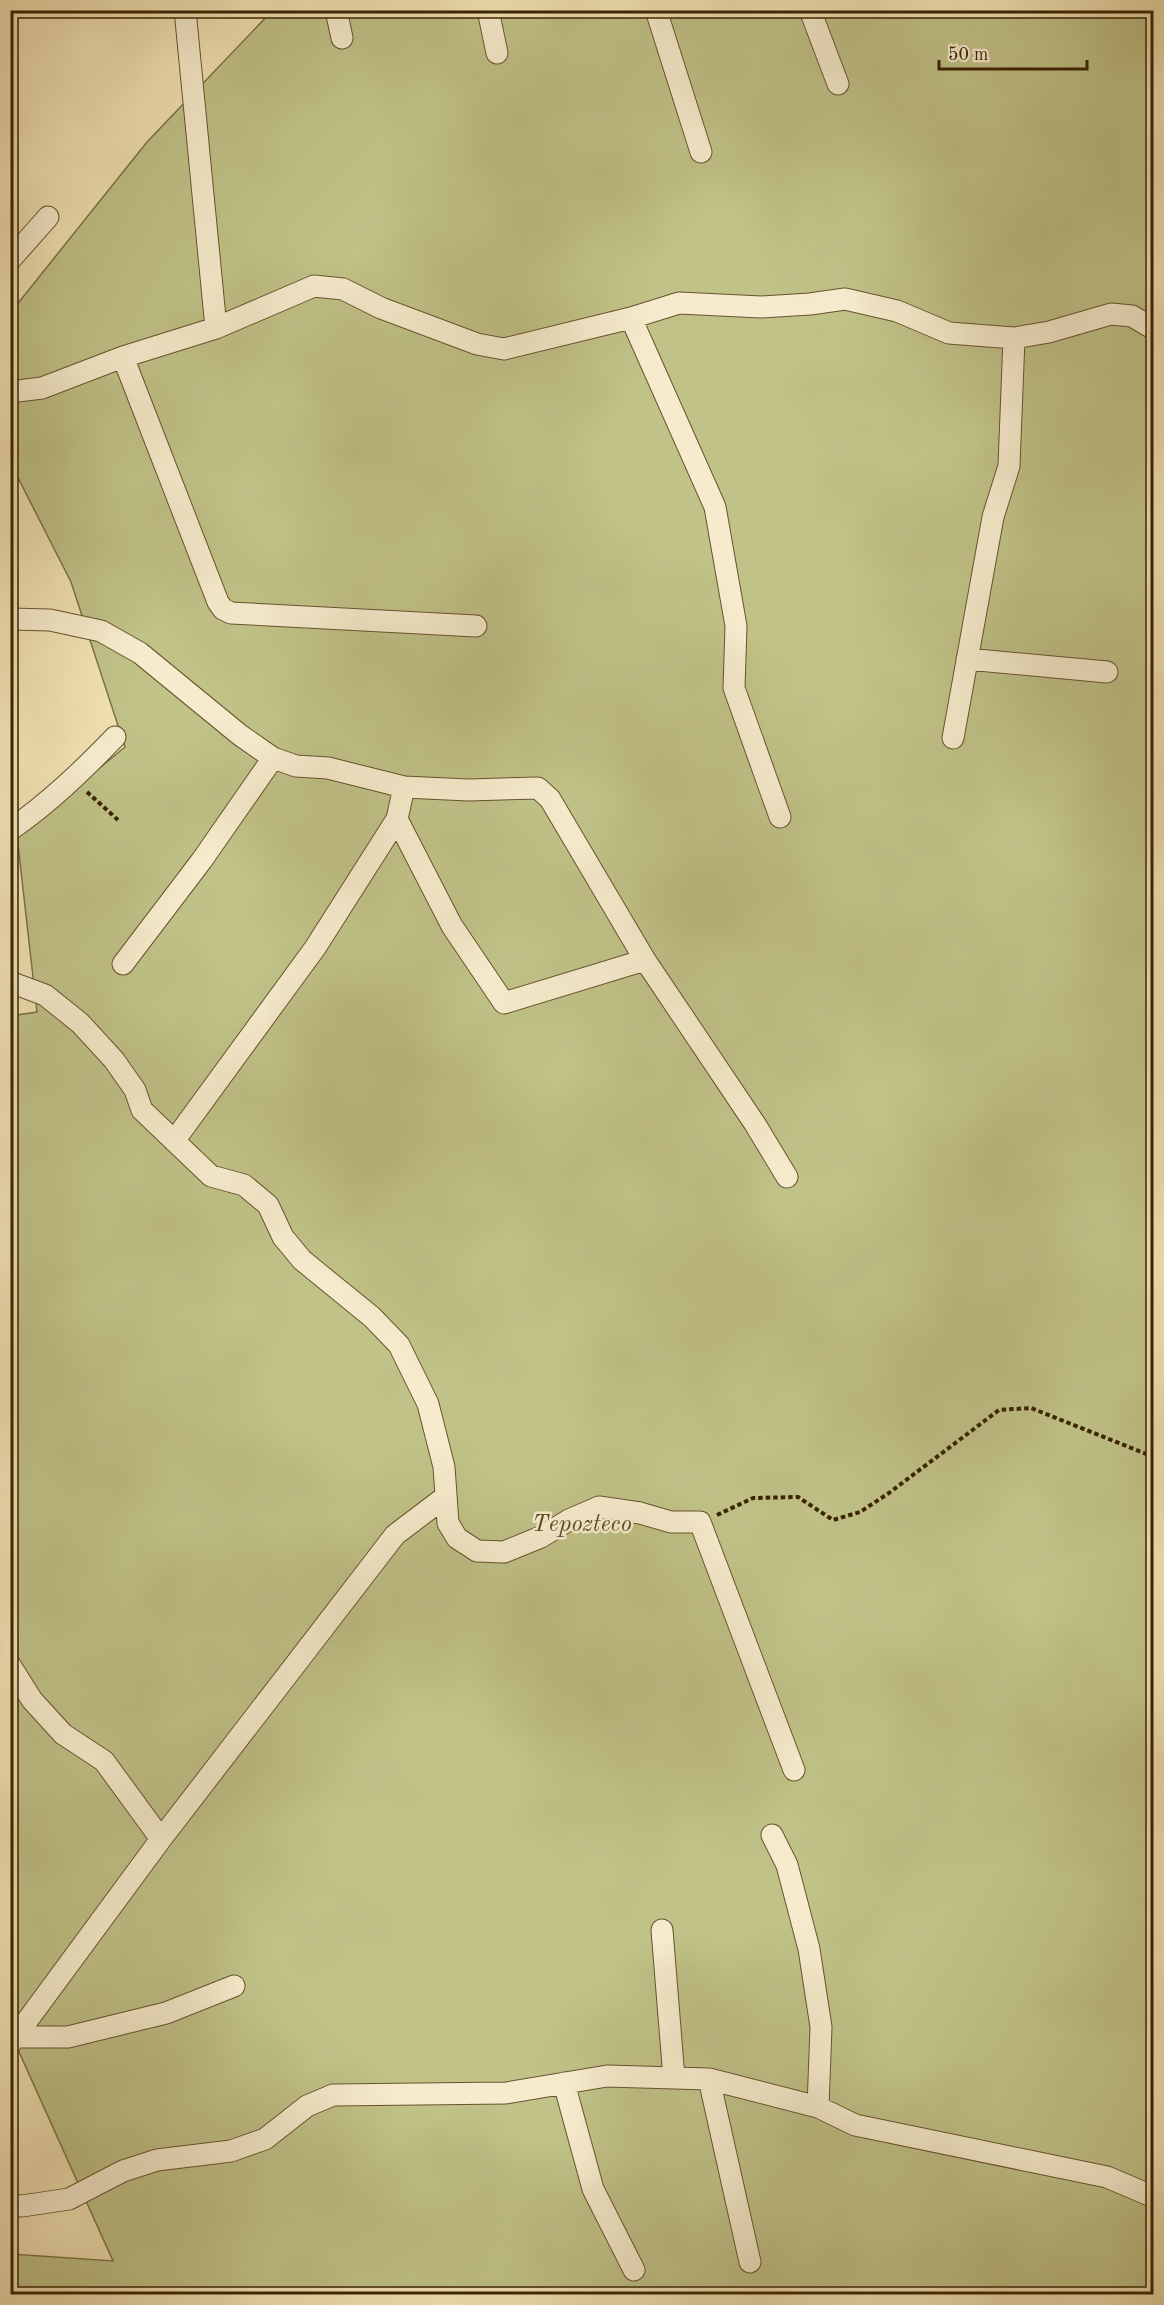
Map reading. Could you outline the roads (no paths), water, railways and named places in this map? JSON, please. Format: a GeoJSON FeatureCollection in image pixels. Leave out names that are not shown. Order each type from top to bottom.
{"type":"FeatureCollection","features":[{"type":"Feature","properties":{"kind":"street"},"geometry":{"type":"LineString","coordinates":[[185,10],[216,328]]}},
{"type":"Feature","properties":{"kind":"street"},"geometry":{"type":"LineString","coordinates":[[336,10],[342,38]]}},
{"type":"Feature","properties":{"kind":"street"},"geometry":{"type":"LineString","coordinates":[[488,10],[497,53]]}},
{"type":"Feature","properties":{"kind":"street"},"geometry":{"type":"LineString","coordinates":[[656,10],[701,152]]}},
{"type":"Feature","properties":{"kind":"street"},"geometry":{"type":"LineString","coordinates":[[810,10],[838,84]]}},
{"type":"Feature","properties":{"kind":"street"},"geometry":{"type":"LineString","coordinates":[[10,260],[48,217]]}},
{"type":"Feature","properties":{"kind":"street"},"geometry":{"type":"LineString","coordinates":[[10,392],[42,388],[123,357],[216,328],[314,286],[343,289],[381,309],[477,344],[504,349],[632,318],[679,303],[761,307],[810,304],[845,298],[897,311],[949,333],[1014,338],[1049,332],[1111,314],[1132,316],[1154,329]]}},
{"type":"Feature","properties":{"kind":"street"},"geometry":{"type":"LineString","coordinates":[[632,318],[715,507],[736,626],[734,688],[780,817]]}},
{"type":"Feature","properties":{"kind":"street"},"geometry":{"type":"LineString","coordinates":[[953,738],[993,517],[1009,466],[1014,338]]}},
{"type":"Feature","properties":{"kind":"street"},"geometry":{"type":"LineString","coordinates":[[123,357],[218,602],[223,609],[231,613],[476,626]]}},
{"type":"Feature","properties":{"kind":"street"},"geometry":{"type":"LineString","coordinates":[[10,619],[50,620],[101,632],[140,653],[240,735],[273,758],[296,766],[328,768],[404,786],[469,790],[538,788],[550,799],[645,960],[788,1177]]}},
{"type":"Feature","properties":{"kind":"street"},"geometry":{"type":"LineString","coordinates":[[967,659],[1107,672]]}},
{"type":"Feature","properties":{"kind":"street"},"geometry":{"type":"LineString","coordinates":[[10,830],[34,813],[73,779],[115,737]]}},
{"type":"Feature","properties":{"kind":"street"},"geometry":{"type":"LineString","coordinates":[[123,964],[202,860],[273,758]]}},
{"type":"Feature","properties":{"kind":"street"},"geometry":{"type":"LineString","coordinates":[[174,1141],[315,948],[397,819],[404,786]]}},
{"type":"Feature","properties":{"kind":"street"},"geometry":{"type":"LineString","coordinates":[[397,819],[452,926],[504,1003],[645,960]]}},
{"type":"Feature","properties":{"kind":"street"},"geometry":{"type":"LineString","coordinates":[[10,982],[45,995],[80,1023],[114,1060],[135,1090],[142,1110],[211,1176],[244,1185],[268,1205],[283,1237],[302,1260],[372,1317],[399,1345],[428,1404],[444,1467],[448,1523],[457,1538],[477,1551],[504,1552],[541,1537],[569,1520],[600,1507],[640,1513],[671,1522],[700,1522],[794,1770]]}},
{"type":"Feature","properties":{"kind":"street"},"geometry":{"type":"LineString","coordinates":[[13,2040],[161,1839],[395,1535],[445,1497]]}},
{"type":"Feature","properties":{"kind":"street"},"geometry":{"type":"LineString","coordinates":[[10,1665],[32,1700],[63,1734],[104,1761],[161,1839]]}},
{"type":"Feature","properties":{"kind":"street"},"geometry":{"type":"LineString","coordinates":[[772,1835],[787,1865],[809,1949],[821,2027],[818,2108]]}},
{"type":"Feature","properties":{"kind":"street"},"geometry":{"type":"LineString","coordinates":[[662,1930],[674,2078]]}},
{"type":"Feature","properties":{"kind":"street"},"geometry":{"type":"LineString","coordinates":[[13,2040],[68,2037],[166,2013],[234,1986]]}},
{"type":"Feature","properties":{"kind":"street"},"geometry":{"type":"LineString","coordinates":[[10,2205],[22,2206],[69,2199],[123,2171],[157,2160],[231,2151],[265,2139],[307,2106],[333,2095],[506,2093],[607,2076],[709,2079],[818,2108],[855,2125],[1107,2177],[1154,2197]]}},
{"type":"Feature","properties":{"kind":"street"},"geometry":{"type":"LineString","coordinates":[[709,2079],[750,2262]]}},
{"type":"Feature","properties":{"kind":"street"},"geometry":{"type":"LineString","coordinates":[[564,2083],[593,2189],[634,2270]]}},
{"type":"Feature","properties":{"kind":"park label","name":"Tepozteco"},"geometry":{"type":"Point","coordinates":[582,1525]}}]}
